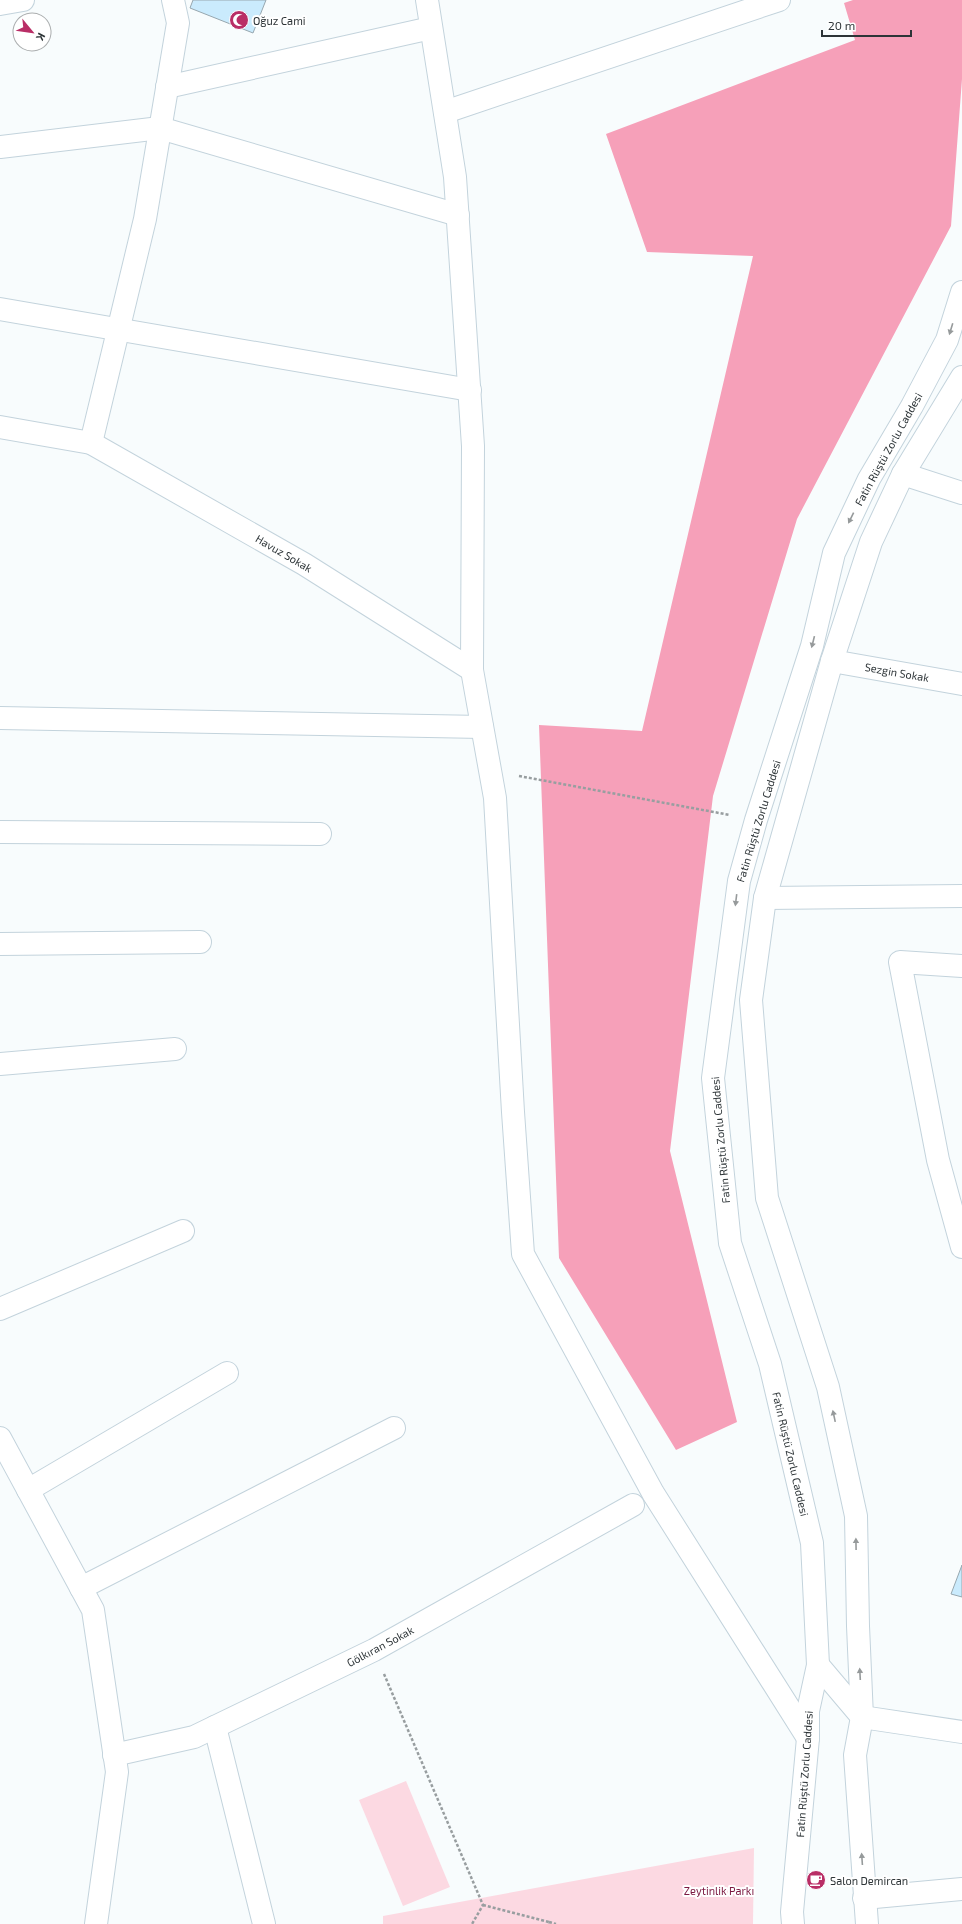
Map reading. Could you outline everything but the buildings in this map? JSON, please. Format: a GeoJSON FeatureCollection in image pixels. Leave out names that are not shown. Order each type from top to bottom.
{"type":"FeatureCollection","features":[{"type":"Feature","properties":{"kind":"street"},"geometry":{"type":"LineString","coordinates":[[0,4],[23,0]]}},
{"type":"Feature","properties":{"kind":"street"},"geometry":{"type":"LineString","coordinates":[[91,443],[145,219],[178,23],[173,0]]}},
{"type":"Feature","properties":{"kind":"street"},"geometry":{"type":"LineString","coordinates":[[427,0],[455,177],[458,215],[473,446],[472,670],[495,798],[523,1254],[653,1493],[808,1738]]}},
{"type":"Feature","properties":{"kind":"street"},"geometry":{"type":"LineString","coordinates":[[445,112],[779,0]]}},
{"type":"Feature","properties":{"kind":"street"},"geometry":{"type":"LineString","coordinates":[[167,87],[431,28]]}},
{"type":"Feature","properties":{"kind":"street"},"geometry":{"type":"LineString","coordinates":[[0,147],[160,128],[458,215]]}},
{"type":"Feature","properties":{"kind":"street","name":"Fatin Rüştü Zorlu Caddesi"},"geometry":{"type":"LineString","coordinates":[[793,1924],[792,1912],[808,1738],[808,1711],[818,1665],[812,1543],[770,1364],[730,1243],[713,1078],[739,881],[756,820],[812,646],[834,553],[869,479],[912,406],[948,340],[962,292]]}},
{"type":"Feature","properties":{"kind":"street"},"geometry":{"type":"LineString","coordinates":[[0,309],[119,328],[470,390]]}},
{"type":"Feature","properties":{"kind":"street"},"geometry":{"type":"LineString","coordinates":[[867,1924],[855,1755],[862,1717],[858,1626],[856,1516],[828,1387],[767,1198],[751,1000],[765,898],[832,661],[871,542],[903,474],[962,377]]}},
{"type":"Feature","properties":{"kind":"street","name":"Havuz Sokak"},"geometry":{"type":"LineString","coordinates":[[0,427],[91,443],[304,564],[472,670]]}},
{"type":"Feature","properties":{"kind":"street"},"geometry":{"type":"LineString","coordinates":[[903,474],[962,493]]}},
{"type":"Feature","properties":{"kind":"street","name":"Sezgin Sokak"},"geometry":{"type":"LineString","coordinates":[[832,661],[962,684]]}},
{"type":"Feature","properties":{"kind":"street"},"geometry":{"type":"LineString","coordinates":[[0,718],[482,728]]}},
{"type":"Feature","properties":{"kind":"street"},"geometry":{"type":"LineString","coordinates":[[0,832],[320,834]]}},
{"type":"Feature","properties":{"kind":"street"},"geometry":{"type":"LineString","coordinates":[[765,898],[962,896]]}},
{"type":"Feature","properties":{"kind":"street"},"geometry":{"type":"LineString","coordinates":[[0,944],[200,942]]}},
{"type":"Feature","properties":{"kind":"street"},"geometry":{"type":"LineString","coordinates":[[962,966],[900,962],[938,1160],[962,1247]]}},
{"type":"Feature","properties":{"kind":"street"},"geometry":{"type":"LineString","coordinates":[[0,1064],[175,1049]]}},
{"type":"Feature","properties":{"kind":"street"},"geometry":{"type":"LineString","coordinates":[[0,1309],[183,1231]]}},
{"type":"Feature","properties":{"kind":"street"},"geometry":{"type":"LineString","coordinates":[[28,1490],[227,1373]]}},
{"type":"Feature","properties":{"kind":"street"},"geometry":{"type":"LineString","coordinates":[[81,1588],[394,1428]]}},
{"type":"Feature","properties":{"kind":"street"},"geometry":{"type":"LineString","coordinates":[[0,1438],[93,1610],[117,1772],[96,1924]]}},
{"type":"Feature","properties":{"kind":"street","name":"Gölkıran Sokak"},"geometry":{"type":"LineString","coordinates":[[114,1755],[194,1737],[374,1650],[633,1505]]}},
{"type":"Feature","properties":{"kind":"street"},"geometry":{"type":"LineString","coordinates":[[818,1665],[862,1717],[962,1732]]}},
{"type":"Feature","properties":{"kind":"street"},"geometry":{"type":"LineString","coordinates":[[214,1727],[264,1924]]}},
{"type":"Feature","properties":{"kind":"street"},"geometry":{"type":"LineString","coordinates":[[864,1898],[962,1889]]}},
{"type":"Feature","properties":{"kind":"path"},"geometry":{"type":"LineString","coordinates":[[490,771],[756,820]]}},
{"type":"Feature","properties":{"kind":"path"},"geometry":{"type":"LineString","coordinates":[[374,1650],[483,1905]]}},
{"type":"Feature","properties":{"kind":"path"},"geometry":{"type":"LineString","coordinates":[[483,1905],[556,1924]]}},
{"type":"Feature","properties":{"kind":"path"},"geometry":{"type":"LineString","coordinates":[[472,1924],[483,1905]]}},
{"type":"Feature","properties":{"kind":"green space"},"geometry":{"type":"Polygon","coordinates":[[[406,1781],[450,1887],[403,1906],[359,1800],[406,1781]]]}},
{"type":"Feature","properties":{"kind":"green space","name":"Zeytinlik Parkı"},"geometry":{"type":"Polygon","coordinates":[[[754,1848],[753,1924],[383,1924],[383,1916],[754,1848]]]}},
{"type":"Feature","properties":{"kind":"shaded area"},"geometry":{"type":"Polygon","coordinates":[[[853,0],[962,0],[962,79],[951,226],[797,519],[713,796],[670,1151],[737,1422],[676,1450],[559,1258],[539,725],[642,731],[753,256],[647,252],[606,134],[855,40],[844,3],[853,0]]]}},
{"type":"Feature","properties":{"kind":"place","name":"Oğuz Cami"},"geometry":{"type":"Point","coordinates":[239,20]}},
{"type":"Feature","properties":{"kind":"place","name":"Salon Demircan"},"geometry":{"type":"Point","coordinates":[816,1880]}}]}
